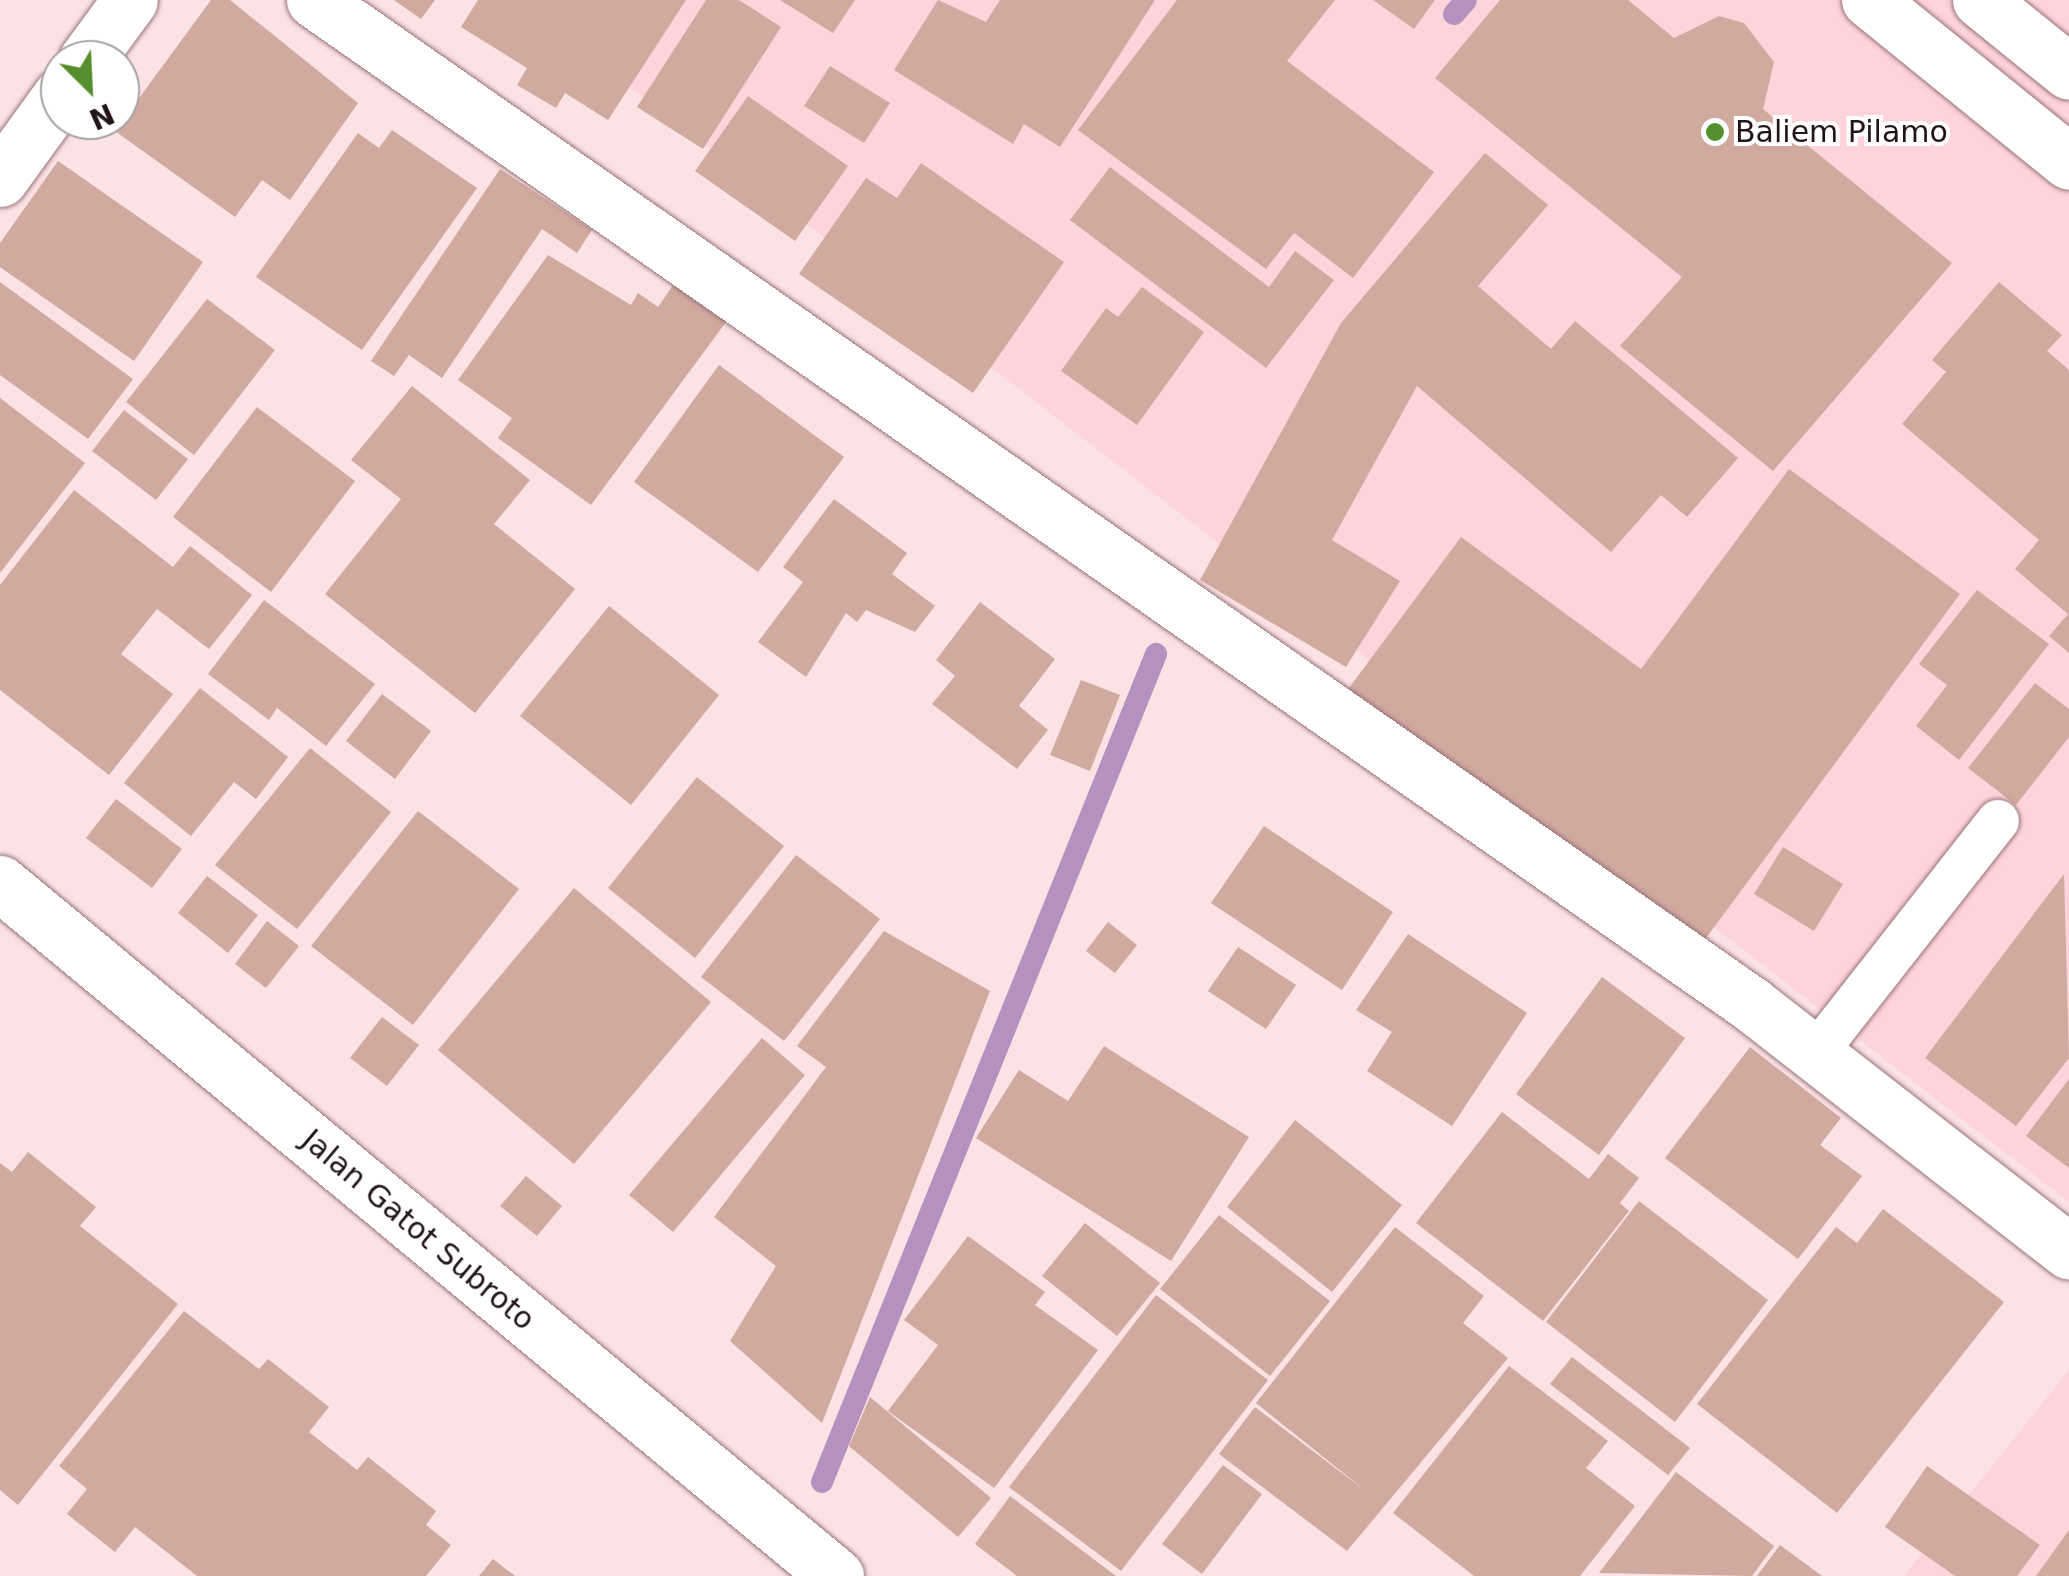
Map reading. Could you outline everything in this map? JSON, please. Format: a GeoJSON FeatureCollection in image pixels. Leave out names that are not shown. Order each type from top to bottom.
{"type":"FeatureCollection","features":[{"type":"Feature","properties":{"kind":"main road"},"geometry":{"type":"LineString","coordinates":[[101,40],[130,0]]}},
{"type":"Feature","properties":{"kind":"main road"},"geometry":{"type":"LineString","coordinates":[[314,0],[1816,1054],[2069,1252]]}},
{"type":"Feature","properties":{"kind":"main road"},"geometry":{"type":"LineString","coordinates":[[1869,0],[2069,162]]}},
{"type":"Feature","properties":{"kind":"main road"},"geometry":{"type":"LineString","coordinates":[[1983,4],[2069,72]]}},
{"type":"Feature","properties":{"kind":"main road"},"geometry":{"type":"LineString","coordinates":[[0,179],[40,124]]}},
{"type":"Feature","properties":{"kind":"main road","name":"Jalan Gatot Subroto"},"geometry":{"type":"LineString","coordinates":[[0,883],[836,1576]]}},
{"type":"Feature","properties":{"kind":"lane"},"geometry":{"type":"LineString","coordinates":[[1816,1054],[1998,821]]}},
{"type":"Feature","properties":{"kind":"shaded area"},"geometry":{"type":"Polygon","coordinates":[[[517,0],[2069,0],[2069,1202],[517,0]]]}},
{"type":"Feature","properties":{"kind":"shaded area"},"geometry":{"type":"Polygon","coordinates":[[[2069,1370],[2069,1576],[1904,1576],[2069,1370]]]}},
{"type":"Feature","properties":{"kind":"building"},"geometry":{"type":"Polygon","coordinates":[[[211,0],[230,0],[358,103],[290,200],[262,180],[235,217],[128,140],[140,140],[140,97],[211,0]]]}},
{"type":"Feature","properties":{"kind":"building"},"geometry":{"type":"Polygon","coordinates":[[[394,0],[435,0],[421,19],[394,0]]]}},
{"type":"Feature","properties":{"kind":"building"},"geometry":{"type":"Polygon","coordinates":[[[478,0],[686,0],[608,120],[565,93],[556,108],[517,85],[527,68],[461,27],[478,0]]]}},
{"type":"Feature","properties":{"kind":"building"},"geometry":{"type":"Polygon","coordinates":[[[706,0],[739,0],[781,27],[703,149],[637,107],[706,0]]]}},
{"type":"Feature","properties":{"kind":"building"},"geometry":{"type":"Polygon","coordinates":[[[780,0],[855,0],[833,33],[780,0]]]}},
{"type":"Feature","properties":{"kind":"building"},"geometry":{"type":"Polygon","coordinates":[[[938,0],[986,22],[1000,0],[1155,0],[1060,147],[1024,124],[1013,144],[894,70],[938,0]]]}},
{"type":"Feature","properties":{"kind":"building"},"geometry":{"type":"Polygon","coordinates":[[[1177,0],[1335,0],[1287,61],[1434,172],[1353,278],[1294,233],[1266,269],[1078,130],[1177,0]]]}},
{"type":"Feature","properties":{"kind":"building"},"geometry":{"type":"Polygon","coordinates":[[[1373,0],[1435,0],[1414,29],[1373,0]]]}},
{"type":"Feature","properties":{"kind":"building"},"geometry":{"type":"Polygon","coordinates":[[[1500,0],[1628,0],[1674,38],[1719,16],[1744,23],[1774,62],[1763,109],[1952,263],[1773,471],[1620,346],[1682,277],[1435,78],[1500,0]]]}},
{"type":"Feature","properties":{"kind":"building"},"geometry":{"type":"Polygon","coordinates":[[[830,66],[890,103],[864,143],[804,106],[830,66]]]}},
{"type":"Feature","properties":{"kind":"building"},"geometry":{"type":"Polygon","coordinates":[[[748,96],[848,166],[795,241],[695,171],[748,96]]]}},
{"type":"Feature","properties":{"kind":"building"},"geometry":{"type":"Polygon","coordinates":[[[392,130],[477,188],[362,350],[256,277],[358,133],[379,148],[392,130]]]}},
{"type":"Feature","properties":{"kind":"building"},"geometry":{"type":"Polygon","coordinates":[[[1485,153],[1548,205],[1478,286],[1551,349],[1575,321],[1738,458],[1687,517],[1661,495],[1611,552],[1417,386],[1332,540],[1400,581],[1346,667],[1200,580],[1341,323],[1485,153]]]}},
{"type":"Feature","properties":{"kind":"building"},"geometry":{"type":"Polygon","coordinates":[[[58,161],[203,262],[134,361],[0,267],[0,243],[58,161]]]}},
{"type":"Feature","properties":{"kind":"building"},"geometry":{"type":"Polygon","coordinates":[[[921,163],[1064,262],[973,393],[799,274],[866,178],[897,198],[921,163]]]}},
{"type":"Feature","properties":{"kind":"building"},"geometry":{"type":"Polygon","coordinates":[[[1110,167],[1269,287],[1295,251],[1334,280],[1266,368],[1070,220],[1110,167]]]}},
{"type":"Feature","properties":{"kind":"building"},"geometry":{"type":"Polygon","coordinates":[[[500,169],[592,230],[577,253],[542,229],[442,378],[409,355],[394,376],[371,361],[500,169]]]}},
{"type":"Feature","properties":{"kind":"building"},"geometry":{"type":"Polygon","coordinates":[[[548,255],[631,305],[638,293],[658,307],[676,281],[729,318],[591,505],[498,438],[512,418],[458,380],[548,255]]]}},
{"type":"Feature","properties":{"kind":"building"},"geometry":{"type":"Polygon","coordinates":[[[0,282],[133,379],[88,439],[0,375],[0,282]]]}},
{"type":"Feature","properties":{"kind":"building"},"geometry":{"type":"Polygon","coordinates":[[[1999,282],[2062,335],[2047,351],[2069,370],[2069,653],[2049,636],[2068,614],[2015,569],[2039,540],[1902,424],[1946,372],[1932,360],[1999,282]]]}},
{"type":"Feature","properties":{"kind":"building"},"geometry":{"type":"Polygon","coordinates":[[[1142,287],[1204,332],[1137,425],[1061,371],[1106,308],[1118,317],[1142,287]]]}},
{"type":"Feature","properties":{"kind":"building"},"geometry":{"type":"Polygon","coordinates":[[[207,299],[275,350],[194,455],[126,402],[207,299]]]}},
{"type":"Feature","properties":{"kind":"building"},"geometry":{"type":"Polygon","coordinates":[[[719,365],[844,457],[758,572],[634,482],[719,365]]]}},
{"type":"Feature","properties":{"kind":"building"},"geometry":{"type":"Polygon","coordinates":[[[412,386],[530,480],[494,524],[575,589],[475,713],[325,594],[401,499],[351,460],[412,386]]]}},
{"type":"Feature","properties":{"kind":"building"},"geometry":{"type":"Polygon","coordinates":[[[0,398],[85,463],[0,573],[0,398]]]}},
{"type":"Feature","properties":{"kind":"building"},"geometry":{"type":"Polygon","coordinates":[[[257,407],[355,481],[271,592],[173,517],[257,407]]]}},
{"type":"Feature","properties":{"kind":"building"},"geometry":{"type":"Polygon","coordinates":[[[124,410],[188,459],[156,500],[92,451],[124,410]]]}},
{"type":"Feature","properties":{"kind":"building"},"geometry":{"type":"Polygon","coordinates":[[[1789,469],[1960,594],[1698,949],[1346,692],[1461,537],[1641,669],[1789,469]]]}},
{"type":"Feature","properties":{"kind":"building"},"geometry":{"type":"Polygon","coordinates":[[[74,490],[173,567],[190,546],[252,595],[209,649],[157,609],[121,654],[173,694],[109,775],[0,690],[0,585],[74,490]]]}},
{"type":"Feature","properties":{"kind":"building"},"geometry":{"type":"Polygon","coordinates":[[[834,499],[907,553],[892,574],[935,606],[915,632],[866,610],[857,622],[846,613],[806,677],[758,642],[803,582],[783,567],[834,499]]]}},
{"type":"Feature","properties":{"kind":"building"},"geometry":{"type":"Polygon","coordinates":[[[1977,590],[2049,644],[1959,760],[1916,726],[1947,685],[1919,664],[1977,590]]]}},
{"type":"Feature","properties":{"kind":"building"},"geometry":{"type":"Polygon","coordinates":[[[264,600],[375,684],[326,746],[277,708],[269,720],[208,674],[264,600]]]}},
{"type":"Feature","properties":{"kind":"building"},"geometry":{"type":"Polygon","coordinates":[[[980,602],[1055,659],[1019,706],[1048,730],[1017,769],[932,704],[955,676],[936,660],[980,602]]]}},
{"type":"Feature","properties":{"kind":"building"},"geometry":{"type":"Polygon","coordinates":[[[609,606],[719,695],[631,805],[520,716],[609,606]]]}},
{"type":"Feature","properties":{"kind":"building"},"geometry":{"type":"Polygon","coordinates":[[[1081,680],[1120,695],[1090,771],[1050,755],[1081,680]]]}},
{"type":"Feature","properties":{"kind":"building"},"geometry":{"type":"Polygon","coordinates":[[[2035,683],[2069,709],[2069,737],[2016,805],[1968,768],[2035,683]]]}},
{"type":"Feature","properties":{"kind":"building"},"geometry":{"type":"Polygon","coordinates":[[[200,688],[288,757],[256,799],[234,782],[191,836],[124,783],[200,688]]]}},
{"type":"Feature","properties":{"kind":"building"},"geometry":{"type":"Polygon","coordinates":[[[382,694],[431,731],[395,779],[346,741],[382,694]]]}},
{"type":"Feature","properties":{"kind":"building"},"geometry":{"type":"Polygon","coordinates":[[[310,748],[391,812],[297,929],[215,865],[310,748]]]}},
{"type":"Feature","properties":{"kind":"building"},"geometry":{"type":"Polygon","coordinates":[[[697,777],[784,846],[695,958],[608,888],[697,777]]]}},
{"type":"Feature","properties":{"kind":"building"},"geometry":{"type":"Polygon","coordinates":[[[116,799],[182,849],[152,888],[86,838],[116,799]]]}},
{"type":"Feature","properties":{"kind":"building"},"geometry":{"type":"Polygon","coordinates":[[[418,811],[519,889],[413,1025],[311,946],[418,811]]]}},
{"type":"Feature","properties":{"kind":"building"},"geometry":{"type":"Polygon","coordinates":[[[1264,826],[1393,912],[1342,990],[1211,903],[1264,826]]]}},
{"type":"Feature","properties":{"kind":"building"},"geometry":{"type":"Polygon","coordinates":[[[1783,847],[1843,884],[1814,931],[1754,894],[1783,847]]]}},
{"type":"Feature","properties":{"kind":"building"},"geometry":{"type":"Polygon","coordinates":[[[796,855],[880,919],[784,1041],[701,977],[796,855]]]}},
{"type":"Feature","properties":{"kind":"building"},"geometry":{"type":"Polygon","coordinates":[[[2064,874],[2069,1058],[2016,1126],[1925,1058],[2064,874]]]}},
{"type":"Feature","properties":{"kind":"building"},"geometry":{"type":"Polygon","coordinates":[[[207,876],[258,915],[228,953],[178,913],[207,876]]]}},
{"type":"Feature","properties":{"kind":"building"},"geometry":{"type":"Polygon","coordinates":[[[574,888],[711,1002],[574,1164],[438,1050],[574,888]]]}},
{"type":"Feature","properties":{"kind":"building"},"geometry":{"type":"Polygon","coordinates":[[[267,921],[299,946],[266,988],[235,964],[267,921]]]}},
{"type":"Feature","properties":{"kind":"building"},"geometry":{"type":"Polygon","coordinates":[[[1108,922],[1137,945],[1115,973],[1086,951],[1108,922]]]}},
{"type":"Feature","properties":{"kind":"building"},"geometry":{"type":"Polygon","coordinates":[[[884,931],[990,991],[822,1423],[730,1341],[776,1266],[714,1217],[826,1067],[797,1046],[884,931]]]}},
{"type":"Feature","properties":{"kind":"building"},"geometry":{"type":"Polygon","coordinates":[[[1408,934],[1527,1013],[1452,1126],[1367,1071],[1392,1032],[1356,1010],[1408,934]]]}},
{"type":"Feature","properties":{"kind":"building"},"geometry":{"type":"Polygon","coordinates":[[[1238,947],[1296,985],[1266,1029],[1208,991],[1238,947]]]}},
{"type":"Feature","properties":{"kind":"building"},"geometry":{"type":"Polygon","coordinates":[[[1602,977],[1685,1038],[1599,1155],[1516,1094],[1602,977]]]}},
{"type":"Feature","properties":{"kind":"building"},"geometry":{"type":"Polygon","coordinates":[[[382,1017],[419,1045],[387,1086],[350,1058],[382,1017]]]}},
{"type":"Feature","properties":{"kind":"building"},"geometry":{"type":"Polygon","coordinates":[[[762,1038],[805,1075],[673,1232],[629,1195],[762,1038]]]}},
{"type":"Feature","properties":{"kind":"building"},"geometry":{"type":"Polygon","coordinates":[[[1104,1046],[1249,1137],[1171,1261],[976,1138],[1019,1070],[1068,1101],[1104,1046]]]}},
{"type":"Feature","properties":{"kind":"building"},"geometry":{"type":"Polygon","coordinates":[[[1750,1047],[1841,1118],[1820,1145],[1862,1176],[1798,1259],[1665,1158],[1750,1047]]]}},
{"type":"Feature","properties":{"kind":"building"},"geometry":{"type":"Polygon","coordinates":[[[2069,1079],[2069,1168],[2026,1136],[2069,1079]]]}},
{"type":"Feature","properties":{"kind":"building"},"geometry":{"type":"Polygon","coordinates":[[[1502,1112],[1589,1179],[1608,1154],[1639,1178],[1620,1203],[1629,1211],[1543,1321],[1416,1223],[1502,1112]]]}},
{"type":"Feature","properties":{"kind":"building"},"geometry":{"type":"Polygon","coordinates":[[[1295,1120],[1402,1205],[1332,1292],[1227,1207],[1295,1120]]]}},
{"type":"Feature","properties":{"kind":"building"},"geometry":{"type":"Polygon","coordinates":[[[28,1152],[96,1207],[80,1226],[178,1304],[18,1505],[0,1490],[0,1163],[12,1172],[28,1152]]]}},
{"type":"Feature","properties":{"kind":"building"},"geometry":{"type":"Polygon","coordinates":[[[526,1176],[562,1206],[537,1236],[500,1206],[526,1176]]]}},
{"type":"Feature","properties":{"kind":"building"},"geometry":{"type":"Polygon","coordinates":[[[1639,1201],[1768,1300],[1675,1422],[1546,1322],[1639,1201]]]}},
{"type":"Feature","properties":{"kind":"building"},"geometry":{"type":"Polygon","coordinates":[[[1883,1209],[2004,1302],[1837,1513],[1697,1404],[1836,1227],[1857,1243],[1883,1209]]]}},
{"type":"Feature","properties":{"kind":"building"},"geometry":{"type":"Polygon","coordinates":[[[1219,1215],[1330,1301],[1270,1376],[1160,1289],[1219,1215]]]}},
{"type":"Feature","properties":{"kind":"building"},"geometry":{"type":"Polygon","coordinates":[[[1085,1223],[1160,1283],[1117,1336],[1042,1276],[1085,1223]]]}},
{"type":"Feature","properties":{"kind":"building"},"geometry":{"type":"Polygon","coordinates":[[[1395,1227],[1484,1296],[1463,1323],[1508,1358],[1347,1551],[1219,1454],[1255,1407],[1367,1492],[1256,1403],[1395,1227]]]}},
{"type":"Feature","properties":{"kind":"building"},"geometry":{"type":"Polygon","coordinates":[[[968,1236],[1045,1292],[1035,1305],[1098,1350],[994,1488],[888,1411],[938,1345],[904,1320],[968,1236]]]}},
{"type":"Feature","properties":{"kind":"building"},"geometry":{"type":"Polygon","coordinates":[[[1156,1295],[1268,1380],[1121,1571],[1009,1487],[1156,1295]]]}},
{"type":"Feature","properties":{"kind":"building"},"geometry":{"type":"Polygon","coordinates":[[[184,1311],[259,1369],[268,1359],[329,1407],[309,1432],[357,1470],[368,1457],[436,1511],[426,1525],[451,1545],[426,1576],[197,1576],[135,1527],[115,1552],[67,1514],[87,1489],[59,1466],[184,1311]]]}},
{"type":"Feature","properties":{"kind":"building"},"geometry":{"type":"Polygon","coordinates":[[[1572,1357],[1690,1448],[1668,1475],[1550,1384],[1572,1357]]]}},
{"type":"Feature","properties":{"kind":"building"},"geometry":{"type":"Polygon","coordinates":[[[1509,1366],[1608,1441],[1586,1468],[1635,1506],[1580,1576],[1474,1576],[1393,1513],[1509,1366]]]}},
{"type":"Feature","properties":{"kind":"building"},"geometry":{"type":"Polygon","coordinates":[[[870,1397],[991,1498],[958,1537],[849,1446],[870,1397]]]}},
{"type":"Feature","properties":{"kind":"building"},"geometry":{"type":"Polygon","coordinates":[[[1223,1465],[1262,1494],[1202,1574],[1162,1544],[1223,1465]]]}},
{"type":"Feature","properties":{"kind":"building"},"geometry":{"type":"Polygon","coordinates":[[[1927,1466],[2040,1545],[2017,1576],[1955,1576],[1885,1527],[1927,1466]]]}},
{"type":"Feature","properties":{"kind":"building"},"geometry":{"type":"Polygon","coordinates":[[[1676,1472],[1774,1546],[1752,1576],[1599,1573],[1676,1472]]]}},
{"type":"Feature","properties":{"kind":"building"},"geometry":{"type":"Polygon","coordinates":[[[1010,1496],[1116,1576],[1017,1576],[975,1544],[1010,1496]]]}},
{"type":"Feature","properties":{"kind":"building"},"geometry":{"type":"Polygon","coordinates":[[[2069,1530],[2069,1576],[2036,1576],[2069,1530]]]}},
{"type":"Feature","properties":{"kind":"building"},"geometry":{"type":"Polygon","coordinates":[[[1780,1545],[1822,1576],[1757,1576],[1780,1545]]]}},
{"type":"Feature","properties":{"kind":"building"},"geometry":{"type":"Polygon","coordinates":[[[493,1559],[515,1576],[479,1576],[493,1559]]]}},
{"type":"Feature","properties":{"kind":"waterway"},"geometry":{"type":"LineString","coordinates":[[1454,14],[1466,0]]}},
{"type":"Feature","properties":{"kind":"waterway"},"geometry":{"type":"LineString","coordinates":[[822,1482],[1156,654]]}},
{"type":"Feature","properties":{"kind":"place","name":"Baliem Pilamo"},"geometry":{"type":"Point","coordinates":[1715,132]}}]}
